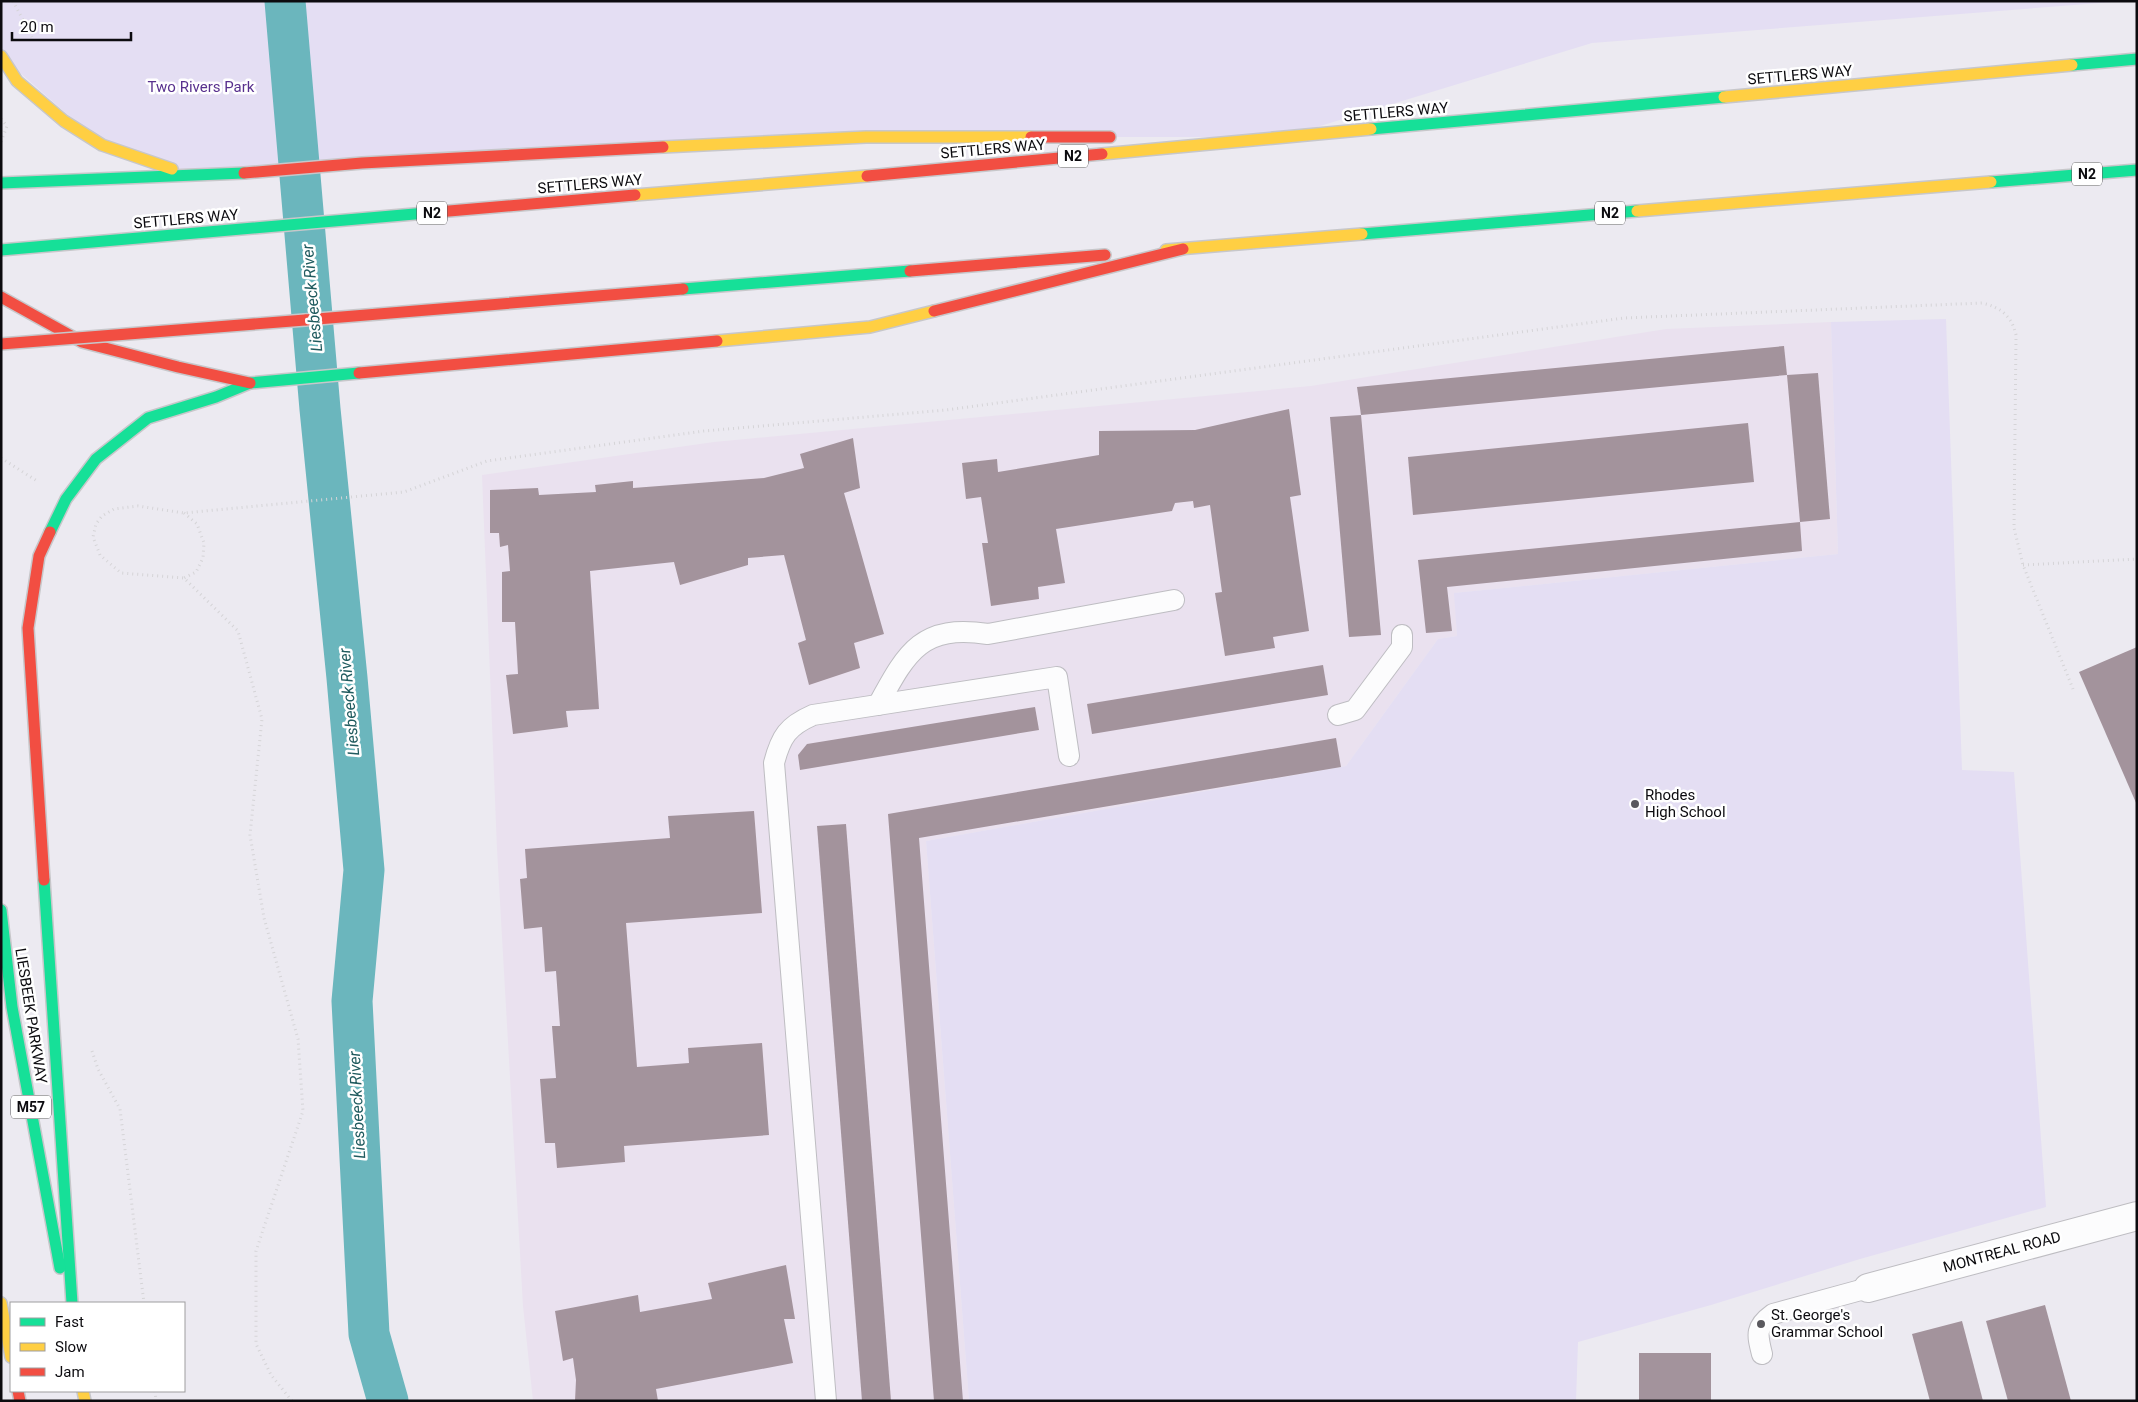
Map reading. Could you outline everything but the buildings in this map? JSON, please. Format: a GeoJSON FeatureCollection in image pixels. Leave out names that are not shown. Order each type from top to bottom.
{"type":"FeatureCollection","features":[{"type":"Feature","properties":{"kind":"main road"},"geometry":{"type":"LineString","coordinates":[[1,56],[17,81],[64,121],[102,145],[190,175]]}},
{"type":"Feature","properties":{"kind":"main road","name":"SETTLERS WAY"},"geometry":{"type":"LineString","coordinates":[[1,250],[862,176],[2137,59]]}},
{"type":"Feature","properties":{"kind":"main road"},"geometry":{"type":"LineString","coordinates":[[1,183],[190,175],[362,163],[866,137],[1124,137]]}},
{"type":"Feature","properties":{"kind":"main road"},"geometry":{"type":"LineString","coordinates":[[1154,137],[1284,137]]}},
{"type":"Feature","properties":{"kind":"main road","name":"N2"},"geometry":{"type":"LineString","coordinates":[[1,344],[2137,170]]}},
{"type":"Feature","properties":{"kind":"main road"},"geometry":{"type":"LineString","coordinates":[[2038,178],[2127,182]]}},
{"type":"Feature","properties":{"kind":"main road"},"geometry":{"type":"LineString","coordinates":[[72,1302],[28,628],[39,556],[66,499],[96,459],[148,418],[216,397],[250,383],[870,327],[1183,249]]}},
{"type":"Feature","properties":{"kind":"main road"},"geometry":{"type":"LineString","coordinates":[[1,297],[82,342],[178,368],[250,383]]}},
{"type":"Feature","properties":{"kind":"main road","name":"LIESBEEK PARKWAY"},"geometry":{"type":"LineString","coordinates":[[1,910],[12,1008],[67,1302]]}},
{"type":"Feature","properties":{"kind":"main road"},"geometry":{"type":"LineString","coordinates":[[1,1303],[10,1352]]}},
{"type":"Feature","properties":{"kind":"street","name":"MONTREAL ROAD"},"geometry":{"type":"LineString","coordinates":[[1868,1288],[2137,1216]]}},
{"type":"Feature","properties":{"kind":"lane"},"geometry":{"type":"LineString","coordinates":[[878,705],[896,671],[910,652],[924,641],[939,635],[959,631],[988,634],[1174,600]]}},
{"type":"Feature","properties":{"kind":"lane"},"geometry":{"type":"LineString","coordinates":[[1338,715],[1355,710],[1402,647],[1402,635]]}},
{"type":"Feature","properties":{"kind":"lane"},"geometry":{"type":"LineString","coordinates":[[826,1401],[774,763],[778,746],[786,731],[798,721],[813,715],[1057,677],[1069,756]]}},
{"type":"Feature","properties":{"kind":"lane"},"geometry":{"type":"LineString","coordinates":[[1762,1354],[1758,1333],[1762,1322],[1773,1314],[1868,1288]]}},
{"type":"Feature","properties":{"kind":"path"},"geometry":{"type":"LineString","coordinates":[[1,119],[7,126],[1,142]]}},
{"type":"Feature","properties":{"kind":"path"},"geometry":{"type":"LineString","coordinates":[[184,512],[197,524],[204,543],[203,558],[196,572],[184,578],[121,573],[100,555],[93,537],[96,524],[102,516],[114,509],[138,506],[184,512],[404,492],[487,461],[704,431],[946,410],[1624,318],[1982,303],[1996,306],[2006,314],[2014,326],[2016,335],[2014,528],[2023,565],[2073,689]]}},
{"type":"Feature","properties":{"kind":"path"},"geometry":{"type":"LineString","coordinates":[[1,458],[42,484]]}},
{"type":"Feature","properties":{"kind":"path"},"geometry":{"type":"LineString","coordinates":[[2023,565],[2137,559]]}},
{"type":"Feature","properties":{"kind":"path"},"geometry":{"type":"LineString","coordinates":[[184,578],[238,631],[262,719],[250,836],[264,918],[298,1039],[303,1110],[256,1251],[256,1344],[271,1375],[292,1401]]}},
{"type":"Feature","properties":{"kind":"path"},"geometry":{"type":"LineString","coordinates":[[91,1046],[98,1069],[120,1108],[144,1302]]}},
{"type":"Feature","properties":{"kind":"shaded area"},"geometry":{"type":"Polygon","coordinates":[[[1831,322],[1838,554],[1455,593],[1457,636],[1438,639],[1346,766],[926,841],[969,1401],[533,1401],[523,1306],[497,849],[482,475],[714,442],[1311,386],[1666,329],[1831,322]]]}},
{"type":"Feature","properties":{"kind":"green space","name":"Two Rivers Park"},"geometry":{"type":"Polygon","coordinates":[[[1,1],[2125,1],[1592,43],[1284,137],[866,137],[190,175],[102,145],[1,56],[1,1]]]}},
{"type":"Feature","properties":{"kind":"green space","name":"Rhodes High School"},"geometry":{"type":"Polygon","coordinates":[[[1946,319],[1962,770],[2014,772],[2046,1207],[1860,1259],[1711,1305],[1578,1342],[1576,1401],[969,1401],[926,841],[1346,766],[1438,639],[1457,636],[1454,593],[1838,554],[1831,322],[1946,319]]]}},
{"type":"Feature","properties":{"kind":"waterway","name":"Liesbeeck River"},"geometry":{"type":"LineString","coordinates":[[285,1],[320,409],[364,870],[352,1001],[369,1334],[388,1401]]}},
{"type":"Feature","properties":{"kind":"traffic: fast"},"geometry":{"type":"LineString","coordinates":[[2072,65],[2137,59]]}},
{"type":"Feature","properties":{"kind":"traffic: fast"},"geometry":{"type":"LineString","coordinates":[[1371,129],[1724,97]]}},
{"type":"Feature","properties":{"kind":"traffic: fast"},"geometry":{"type":"LineString","coordinates":[[1991,182],[2137,170]]}},
{"type":"Feature","properties":{"kind":"traffic: fast"},"geometry":{"type":"LineString","coordinates":[[1,183],[244,173]]}},
{"type":"Feature","properties":{"kind":"traffic: fast"},"geometry":{"type":"LineString","coordinates":[[1362,234],[1637,211]]}},
{"type":"Feature","properties":{"kind":"traffic: fast"},"geometry":{"type":"LineString","coordinates":[[1,250],[426,213]]}},
{"type":"Feature","properties":{"kind":"traffic: fast"},"geometry":{"type":"LineString","coordinates":[[683,289],[910,271]]}},
{"type":"Feature","properties":{"kind":"traffic: fast"},"geometry":{"type":"LineString","coordinates":[[50,532],[66,499],[96,459],[148,418],[216,397],[250,383],[359,373]]}},
{"type":"Feature","properties":{"kind":"traffic: fast"},"geometry":{"type":"LineString","coordinates":[[44,880],[72,1302]]}},
{"type":"Feature","properties":{"kind":"traffic: fast"},"geometry":{"type":"LineString","coordinates":[[1,910],[12,1007],[60,1268]]}},
{"type":"Feature","properties":{"kind":"traffic: slow"},"geometry":{"type":"LineString","coordinates":[[1,56],[17,81],[64,121],[102,145],[172,169]]}},
{"type":"Feature","properties":{"kind":"traffic: slow"},"geometry":{"type":"LineString","coordinates":[[1724,97],[2072,65]]}},
{"type":"Feature","properties":{"kind":"traffic: slow"},"geometry":{"type":"LineString","coordinates":[[1102,154],[1371,129]]}},
{"type":"Feature","properties":{"kind":"traffic: slow"},"geometry":{"type":"LineString","coordinates":[[663,147],[866,137],[1031,137]]}},
{"type":"Feature","properties":{"kind":"traffic: slow"},"geometry":{"type":"LineString","coordinates":[[635,195],[867,176]]}},
{"type":"Feature","properties":{"kind":"traffic: slow"},"geometry":{"type":"LineString","coordinates":[[1637,211],[1991,182]]}},
{"type":"Feature","properties":{"kind":"traffic: slow"},"geometry":{"type":"LineString","coordinates":[[1166,250],[1362,234]]}},
{"type":"Feature","properties":{"kind":"traffic: slow"},"geometry":{"type":"LineString","coordinates":[[717,341],[870,327],[934,311]]}},
{"type":"Feature","properties":{"kind":"traffic: slow"},"geometry":{"type":"LineString","coordinates":[[1,1303],[10,1352]]}},
{"type":"Feature","properties":{"kind":"traffic: slow"},"geometry":{"type":"LineString","coordinates":[[83,1392],[85,1401]]}},
{"type":"Feature","properties":{"kind":"traffic: jam"},"geometry":{"type":"LineString","coordinates":[[1031,137],[1110,137]]}},
{"type":"Feature","properties":{"kind":"traffic: jam"},"geometry":{"type":"LineString","coordinates":[[244,173],[362,163],[663,147]]}},
{"type":"Feature","properties":{"kind":"traffic: jam"},"geometry":{"type":"LineString","coordinates":[[867,176],[1102,154]]}},
{"type":"Feature","properties":{"kind":"traffic: jam"},"geometry":{"type":"LineString","coordinates":[[426,213],[635,195]]}},
{"type":"Feature","properties":{"kind":"traffic: jam"},"geometry":{"type":"LineString","coordinates":[[934,311],[1183,249]]}},
{"type":"Feature","properties":{"kind":"traffic: jam"},"geometry":{"type":"LineString","coordinates":[[910,271],[1105,255]]}},
{"type":"Feature","properties":{"kind":"traffic: jam"},"geometry":{"type":"LineString","coordinates":[[305,320],[683,289]]}},
{"type":"Feature","properties":{"kind":"traffic: jam"},"geometry":{"type":"LineString","coordinates":[[1,297],[82,342],[178,367],[250,383]]}},
{"type":"Feature","properties":{"kind":"traffic: jam"},"geometry":{"type":"LineString","coordinates":[[1,344],[305,320]]}},
{"type":"Feature","properties":{"kind":"traffic: jam"},"geometry":{"type":"LineString","coordinates":[[359,373],[717,341]]}},
{"type":"Feature","properties":{"kind":"traffic: jam"},"geometry":{"type":"LineString","coordinates":[[44,880],[28,628],[39,556],[50,532]]}},
{"type":"Feature","properties":{"kind":"traffic: jam"},"geometry":{"type":"LineString","coordinates":[[18,1392],[20,1401]]}},
{"type":"Feature","properties":{"kind":"place","name":"Rhodes High School"},"geometry":{"type":"Point","coordinates":[1635,804]}},
{"type":"Feature","properties":{"kind":"place","name":"St. George's Grammar School"},"geometry":{"type":"Point","coordinates":[1761,1324]}}]}
